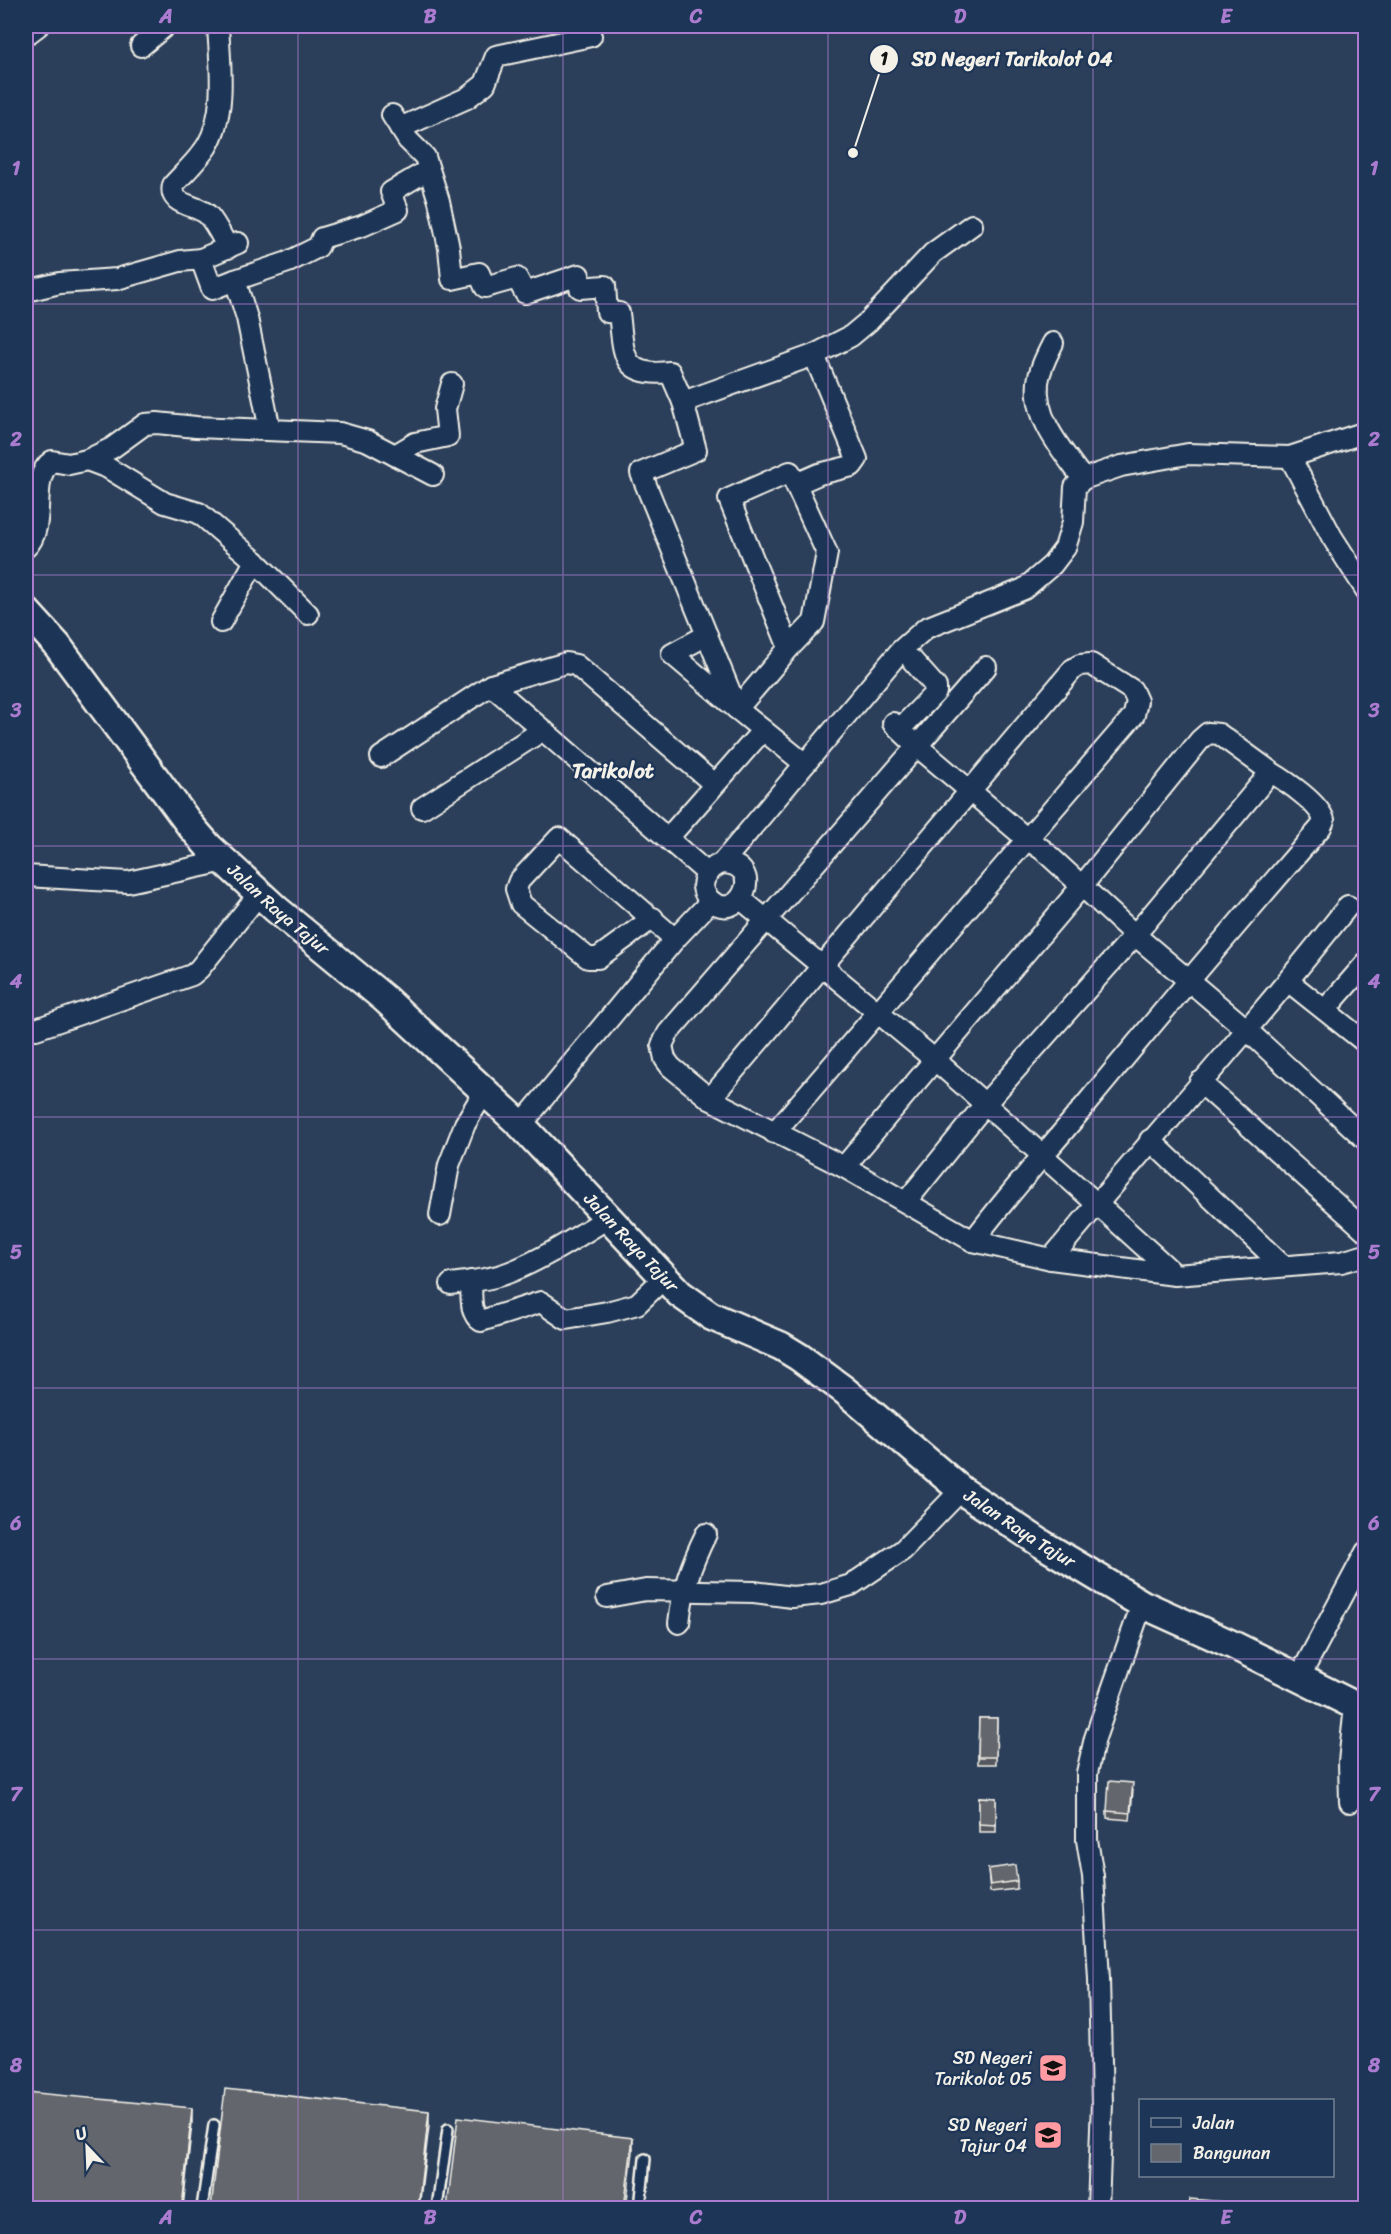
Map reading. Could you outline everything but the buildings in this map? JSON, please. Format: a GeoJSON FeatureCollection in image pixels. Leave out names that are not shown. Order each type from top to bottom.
{"type":"FeatureCollection","features":[{"type":"Feature","properties":{"kind":"main road","name":"Jalan Raya Tajur"},"geometry":{"type":"LineString","coordinates":[[26,611],[57,645],[190,825],[260,894],[385,999],[520,1125],[681,1294],[711,1316],[781,1346],[799,1357],[843,1390],[961,1490],[1042,1544],[1142,1604],[1233,1645],[1360,1709]]}},
{"type":"Feature","properties":{"kind":"street"},"geometry":{"type":"LineString","coordinates":[[26,35],[38,26]]}},
{"type":"Feature","properties":{"kind":"street"},"geometry":{"type":"LineString","coordinates":[[141,46],[165,26]]}},
{"type":"Feature","properties":{"kind":"street"},"geometry":{"type":"LineString","coordinates":[[26,291],[60,283],[117,279],[180,261],[201,259],[233,245],[201,209],[179,202],[171,191],[172,185],[206,148],[213,133],[218,114],[220,80],[218,26]]}},
{"type":"Feature","properties":{"kind":"street"},"geometry":{"type":"LineString","coordinates":[[591,36],[496,56],[485,84],[467,98],[396,122],[408,140],[425,157],[439,201],[450,248],[452,279],[479,273],[485,287],[517,278],[525,292],[579,275],[580,288],[605,286],[607,312],[619,313],[624,351],[631,365],[638,371],[647,373],[670,372],[683,402],[696,450],[641,473],[737,709]]}},
{"type":"Feature","properties":{"kind":"street"},"geometry":{"type":"LineString","coordinates":[[201,259],[212,289],[288,262],[318,247],[322,238],[362,226],[398,210],[391,192],[428,170]]}},
{"type":"Feature","properties":{"kind":"street"},"geometry":{"type":"LineString","coordinates":[[683,402],[814,355],[850,336],[869,321],[933,253],[972,225]]}},
{"type":"Feature","properties":{"kind":"street"},"geometry":{"type":"LineString","coordinates":[[235,280],[247,318],[270,430]]}},
{"type":"Feature","properties":{"kind":"street"},"geometry":{"type":"LineString","coordinates":[[1053,343],[1042,364],[1038,383],[1039,398],[1055,443],[1083,479]]}},
{"type":"Feature","properties":{"kind":"street"},"geometry":{"type":"LineString","coordinates":[[795,484],[819,474],[852,466],[857,459],[814,355]]}},
{"type":"Feature","properties":{"kind":"street"},"geometry":{"type":"LineString","coordinates":[[395,455],[415,443],[448,436],[445,409],[452,384]]}},
{"type":"Feature","properties":{"kind":"street"},"geometry":{"type":"LineString","coordinates":[[26,547],[32,541],[35,530],[40,483],[45,466],[52,461],[69,464],[87,460],[112,448],[145,424],[340,433],[369,441],[433,475]]}},
{"type":"Feature","properties":{"kind":"street"},"geometry":{"type":"LineString","coordinates":[[491,685],[668,838],[715,868],[735,866],[744,875],[746,888],[741,899],[726,906],[711,901],[704,888],[715,868],[901,650],[926,628],[1024,590],[1052,565],[1065,549],[1073,522],[1075,487],[1083,479],[1121,466],[1188,454],[1290,457],[1365,432]]}},
{"type":"Feature","properties":{"kind":"street"},"geometry":{"type":"LineString","coordinates":[[1290,457],[1332,537],[1365,590]]}},
{"type":"Feature","properties":{"kind":"street"},"geometry":{"type":"LineString","coordinates":[[87,460],[108,468],[165,503],[186,507],[199,513],[255,561],[308,614]]}},
{"type":"Feature","properties":{"kind":"street"},"geometry":{"type":"LineString","coordinates":[[737,709],[814,622],[827,553],[789,472],[729,499],[789,648]]}},
{"type":"Feature","properties":{"kind":"street"},"geometry":{"type":"LineString","coordinates":[[221,622],[255,561]]}},
{"type":"Feature","properties":{"kind":"street"},"geometry":{"type":"LineString","coordinates":[[707,635],[672,654],[805,764]]}},
{"type":"Feature","properties":{"kind":"street"},"geometry":{"type":"LineString","coordinates":[[912,660],[936,687],[936,692],[896,726],[971,792],[1043,850],[1188,981],[1246,1029],[1365,1140]]}},
{"type":"Feature","properties":{"kind":"street"},"geometry":{"type":"LineString","coordinates":[[381,757],[491,685],[566,663],[576,666],[714,784]]}},
{"type":"Feature","properties":{"kind":"street"},"geometry":{"type":"LineString","coordinates":[[710,1099],[1073,669],[1080,665],[1091,664],[1132,690],[1137,701],[1134,715],[774,1133]]}},
{"type":"Feature","properties":{"kind":"street"},"geometry":{"type":"LineString","coordinates":[[986,667],[668,1033],[662,1046],[665,1059],[671,1067],[710,1099],[844,1167],[973,1241],[1051,1258],[1175,1275],[1341,1262],[1365,1255]]}},
{"type":"Feature","properties":{"kind":"street"},"geometry":{"type":"LineString","coordinates":[[422,808],[543,730]]}},
{"type":"Feature","properties":{"kind":"street"},"geometry":{"type":"LineString","coordinates":[[668,838],[763,730]]}},
{"type":"Feature","properties":{"kind":"street"},"geometry":{"type":"LineString","coordinates":[[844,1167],[1082,886],[1200,740],[1208,733],[1219,734],[1284,780],[1319,810],[1324,820],[1043,1156],[1005,1198],[973,1241]]}},
{"type":"Feature","properties":{"kind":"street"},"geometry":{"type":"LineString","coordinates":[[906,1202],[985,1104],[1135,934],[1271,772]]}},
{"type":"Feature","properties":{"kind":"street"},"geometry":{"type":"LineString","coordinates":[[653,918],[598,958],[588,958],[521,904],[516,889],[519,881],[559,838],[653,918],[675,939]]}},
{"type":"Feature","properties":{"kind":"street"},"geometry":{"type":"LineString","coordinates":[[26,876],[128,882],[225,861]]}},
{"type":"Feature","properties":{"kind":"street"},"geometry":{"type":"LineString","coordinates":[[36,1029],[192,975],[260,894]]}},
{"type":"Feature","properties":{"kind":"street"},"geometry":{"type":"LineString","coordinates":[[741,899],[934,1059],[1098,1203],[1175,1275]]}},
{"type":"Feature","properties":{"kind":"street"},"geometry":{"type":"LineString","coordinates":[[520,1125],[675,939],[711,901]]}},
{"type":"Feature","properties":{"kind":"street"},"geometry":{"type":"LineString","coordinates":[[1051,1258],[1288,981],[1348,906]]}},
{"type":"Feature","properties":{"kind":"street"},"geometry":{"type":"LineString","coordinates":[[1325,1010],[1365,963]]}},
{"type":"Feature","properties":{"kind":"street"},"geometry":{"type":"LineString","coordinates":[[1288,981],[1365,1043]]}},
{"type":"Feature","properties":{"kind":"street"},"geometry":{"type":"LineString","coordinates":[[1200,1082],[1365,1232]]}},
{"type":"Feature","properties":{"kind":"street"},"geometry":{"type":"LineString","coordinates":[[440,1215],[449,1165],[465,1124],[484,1092]]}},
{"type":"Feature","properties":{"kind":"street"},"geometry":{"type":"LineString","coordinates":[[1150,1140],[1283,1266]]}},
{"type":"Feature","properties":{"kind":"street"},"geometry":{"type":"LineString","coordinates":[[451,1284],[510,1272],[546,1255],[608,1218]]}},
{"type":"Feature","properties":{"kind":"street"},"geometry":{"type":"LineString","coordinates":[[471,1281],[473,1311],[475,1317],[481,1321],[541,1302],[566,1318],[607,1312],[637,1304],[664,1278]]}},
{"type":"Feature","properties":{"kind":"street"},"geometry":{"type":"LineString","coordinates":[[607,1598],[646,1590],[754,1592],[792,1597],[821,1594],[851,1585],[903,1550],[961,1490]]}},
{"type":"Feature","properties":{"kind":"street"},"geometry":{"type":"LineString","coordinates":[[679,1623],[683,1591],[690,1565],[706,1534]]}},
{"type":"Feature","properties":{"kind":"street"},"geometry":{"type":"LineString","coordinates":[[1299,1678],[1365,1552]]}},
{"type":"Feature","properties":{"kind":"street"},"geometry":{"type":"LineString","coordinates":[[1098,2208],[1102,2103],[1099,1979],[1093,1876],[1087,1840],[1087,1773],[1095,1738],[1142,1604]]}},
{"type":"Feature","properties":{"kind":"street"},"geometry":{"type":"LineString","coordinates":[[1350,1802],[1349,1762],[1360,1709]]}},
{"type":"Feature","properties":{"kind":"lane"},"geometry":{"type":"LineString","coordinates":[[202,2208],[214,2125]]}},
{"type":"Feature","properties":{"kind":"lane"},"geometry":{"type":"LineString","coordinates":[[437,2208],[448,2129]]}},
{"type":"Feature","properties":{"kind":"lane"},"geometry":{"type":"LineString","coordinates":[[640,2208],[645,2159]]}},
{"type":"Feature","properties":{"kind":"place","name":"SD Negeri Tarikolot 04"},"geometry":{"type":"Point","coordinates":[853,153]}},
{"type":"Feature","properties":{"kind":"place","name":"SD Negeri Tarikolot 05"},"geometry":{"type":"Point","coordinates":[1053,2068]}},
{"type":"Feature","properties":{"kind":"place","name":"SD Negeri Tajur 04"},"geometry":{"type":"Point","coordinates":[1048,2135]}},
{"type":"Feature","properties":{"kind":"district","name":"Tarikolot"},"geometry":{"type":"Point","coordinates":[613,771]}}]}
